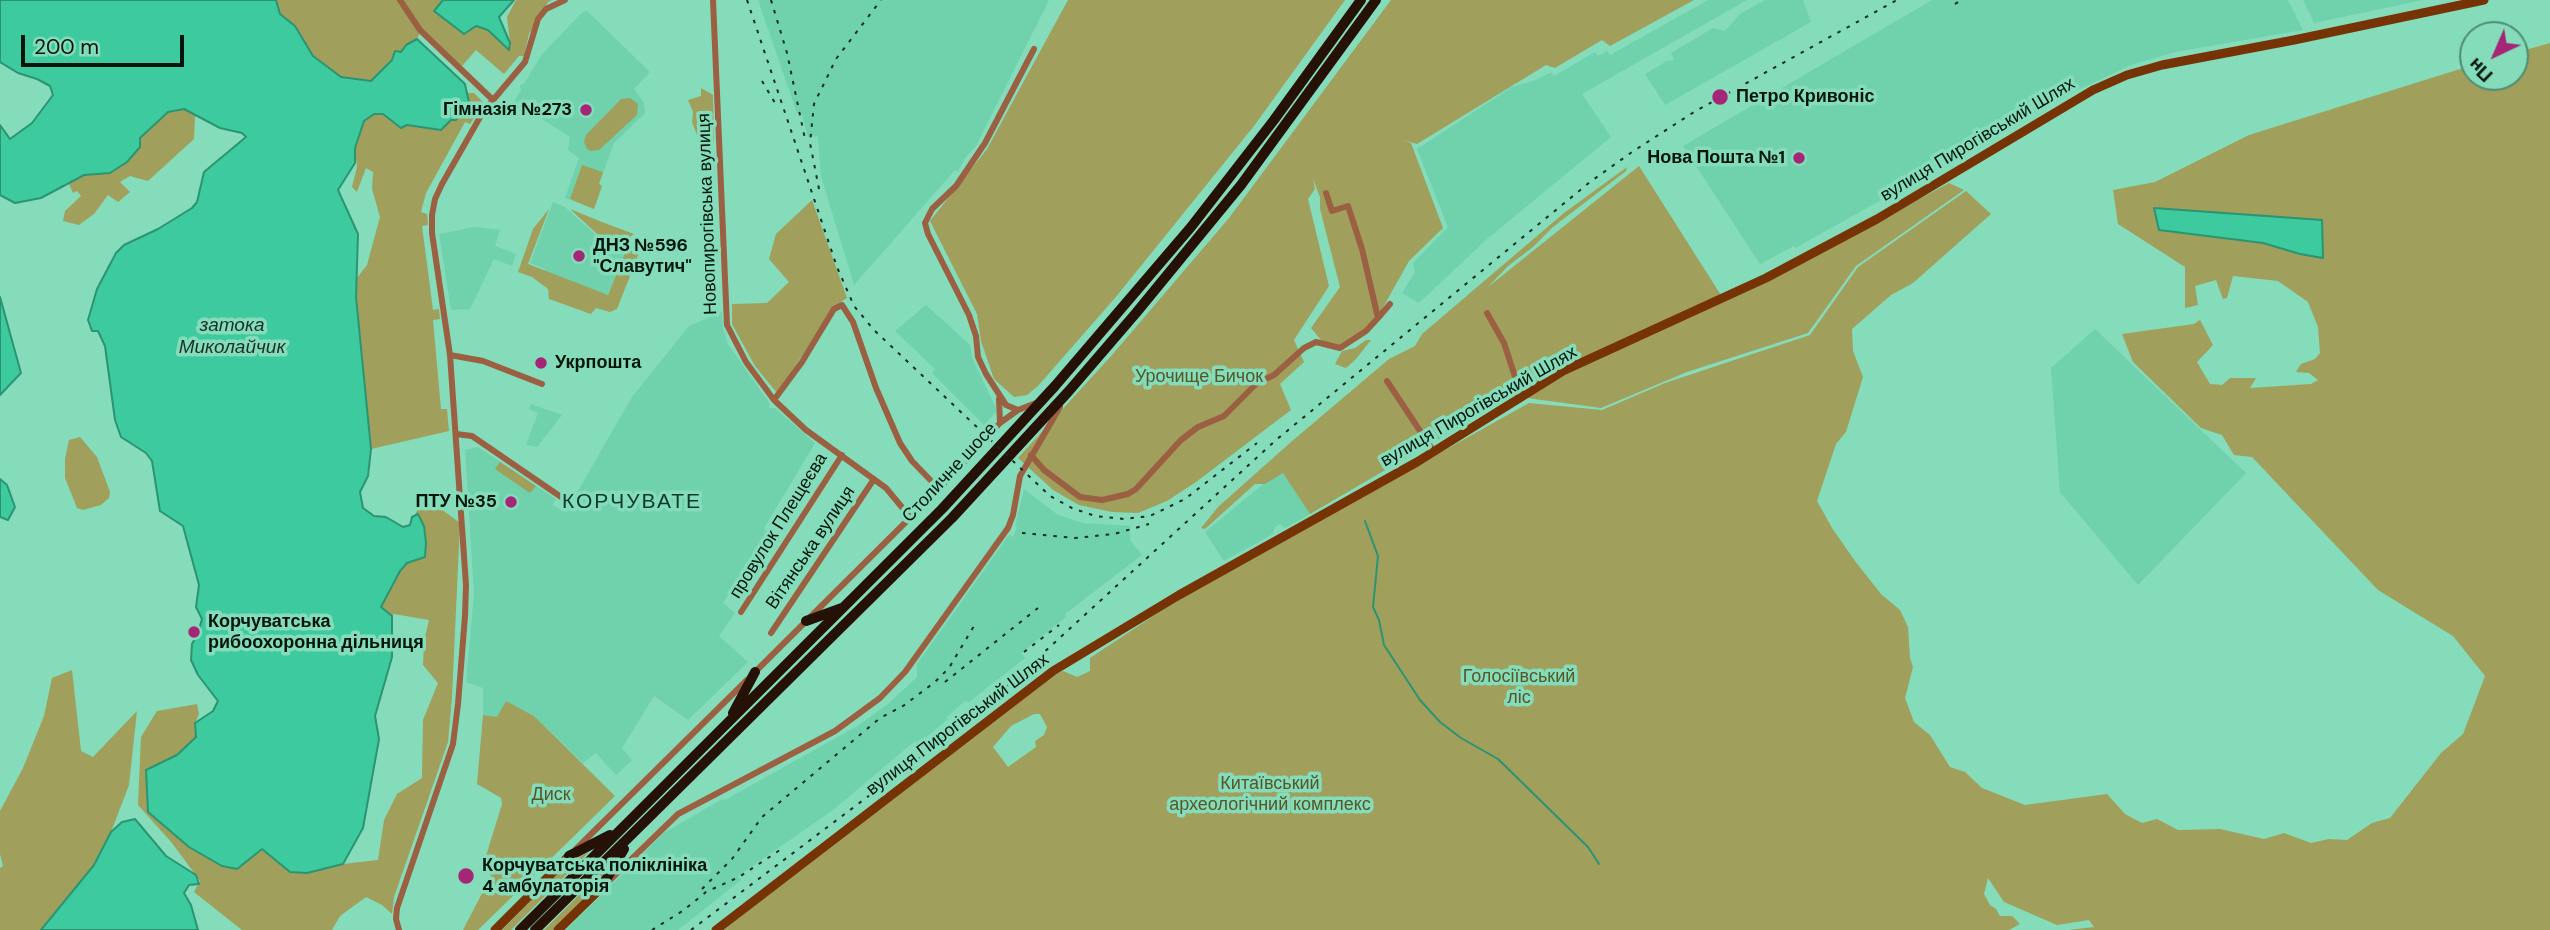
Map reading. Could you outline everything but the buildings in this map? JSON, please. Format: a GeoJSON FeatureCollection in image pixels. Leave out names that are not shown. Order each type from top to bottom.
{"type":"FeatureCollection","features":[{"type":"Feature","properties":{"kind":"highway","name":"Столичне шосе"},"geometry":{"type":"LineString","coordinates":[[536,930],[729,721],[942,509],[1127,305],[1274,120],[1361,0]]}},
{"type":"Feature","properties":{"kind":"highway","name":"Столичне шосе"},"geometry":{"type":"LineString","coordinates":[[520,930],[632,827],[951,518],[1068,392],[1241,185],[1376,0]]}},
{"type":"Feature","properties":{"kind":"highway"},"geometry":{"type":"LineString","coordinates":[[806,621],[845,607]]}},
{"type":"Feature","properties":{"kind":"highway"},"geometry":{"type":"LineString","coordinates":[[729,721],[755,672]]}},
{"type":"Feature","properties":{"kind":"highway"},"geometry":{"type":"LineString","coordinates":[[569,856],[632,827]]}},
{"type":"Feature","properties":{"kind":"highway"},"geometry":{"type":"LineString","coordinates":[[601,888],[632,827]]}},
{"type":"Feature","properties":{"kind":"street"},"geometry":{"type":"LineString","coordinates":[[400,0],[420,30],[493,100]]}},
{"type":"Feature","properties":{"kind":"street"},"geometry":{"type":"LineString","coordinates":[[399,930],[397,908],[449,756],[458,704],[466,585],[450,355],[432,233],[432,215],[442,184],[493,100],[511,82],[525,62],[541,14],[565,0]]}},
{"type":"Feature","properties":{"kind":"street","name":"Новопирогівська вулиця"},"geometry":{"type":"LineString","coordinates":[[713,0],[725,315],[734,343],[774,400],[806,430],[893,495],[910,517]]}},
{"type":"Feature","properties":{"kind":"street","name":"вулиця Пирогівський Шлях"},"geometry":{"type":"LineString","coordinates":[[716,930],[1054,671],[1179,595],[1434,452],[1563,371],[1766,278],[1877,219],[2062,107],[2127,75],[2162,65],[2484,0]]}},
{"type":"Feature","properties":{"kind":"street"},"geometry":{"type":"LineString","coordinates":[[1018,410],[1006,405],[999,397],[978,357],[976,337],[969,316],[925,223],[932,209],[956,186],[985,143],[1034,49]]}},
{"type":"Feature","properties":{"kind":"street"},"geometry":{"type":"LineString","coordinates":[[1326,193],[1332,211],[1348,206],[1362,249],[1378,317]]}},
{"type":"Feature","properties":{"kind":"street"},"geometry":{"type":"LineString","coordinates":[[1031,455],[1058,482],[1080,497],[1102,500],[1128,494],[1136,489],[1181,440],[1198,427],[1224,416],[1257,383],[1274,375],[1304,348],[1316,342],[1340,348],[1366,331],[1390,304]]}},
{"type":"Feature","properties":{"kind":"street"},"geometry":{"type":"LineString","coordinates":[[774,400],[802,362],[834,309],[842,305],[853,322],[876,388],[900,443],[912,461],[939,489]]}},
{"type":"Feature","properties":{"kind":"street"},"geometry":{"type":"LineString","coordinates":[[1487,313],[1504,343],[1521,398]]}},
{"type":"Feature","properties":{"kind":"street"},"geometry":{"type":"LineString","coordinates":[[450,355],[483,361],[542,384]]}},
{"type":"Feature","properties":{"kind":"street"},"geometry":{"type":"LineString","coordinates":[[1387,381],[1434,452]]}},
{"type":"Feature","properties":{"kind":"street"},"geometry":{"type":"LineString","coordinates":[[558,930],[678,814],[835,731],[880,698],[905,672],[1008,528],[1018,484],[1031,455],[1068,392]]}},
{"type":"Feature","properties":{"kind":"street"},"geometry":{"type":"LineString","coordinates":[[999,397],[1000,423]]}},
{"type":"Feature","properties":{"kind":"street"},"geometry":{"type":"LineString","coordinates":[[495,930],[939,489],[1000,423],[1018,410],[1041,401]]}},
{"type":"Feature","properties":{"kind":"street"},"geometry":{"type":"LineString","coordinates":[[456,434],[472,436],[564,499]]}},
{"type":"Feature","properties":{"kind":"street","name":"провулок Плещеєва"},"geometry":{"type":"LineString","coordinates":[[741,612],[842,455]]}},
{"type":"Feature","properties":{"kind":"street","name":"Вітянська вулиця"},"geometry":{"type":"LineString","coordinates":[[771,633],[874,479]]}},
{"type":"Feature","properties":{"kind":"shaded area"},"geometry":{"type":"Polygon","coordinates":[[[758,0],[1049,0],[976,146],[965,158],[958,172],[955,170],[854,285],[821,176],[818,136],[808,137],[801,112],[797,113],[758,0]]]}},
{"type":"Feature","properties":{"kind":"shaded area"},"geometry":{"type":"Polygon","coordinates":[[[1708,0],[1747,0],[1582,94],[1611,137],[1487,239],[1419,303],[1402,293],[1415,272],[1413,263],[1448,227],[1417,149],[1512,87],[1551,72],[1554,76],[1595,52],[1598,56],[1607,51],[1610,55],[1708,0]]]}},
{"type":"Feature","properties":{"kind":"shaded area"},"geometry":{"type":"Polygon","coordinates":[[[1765,0],[1803,0],[1811,22],[1665,105],[1645,74],[1667,61],[1674,60],[1671,53],[1713,28],[1725,31],[1740,14],[1765,0]]]}},
{"type":"Feature","properties":{"kind":"shaded area"},"geometry":{"type":"Polygon","coordinates":[[[1932,0],[2288,0],[2303,30],[2175,52],[2131,65],[2076,91],[1796,248],[1794,246],[1760,264],[1683,146],[1932,0]]]}},
{"type":"Feature","properties":{"kind":"shaded area"},"geometry":{"type":"Polygon","coordinates":[[[2303,0],[2423,0],[2314,23],[2303,0]]]}},
{"type":"Feature","properties":{"kind":"shaded area","name":"Гімназія №273"},"geometry":{"type":"Polygon","coordinates":[[[587,11],[650,72],[634,89],[644,103],[645,113],[614,143],[599,184],[602,185],[594,209],[565,198],[579,158],[568,150],[570,137],[514,101],[521,91],[520,85],[524,84],[542,54],[587,11]]]}},
{"type":"Feature","properties":{"kind":"shaded area","name":"ДНЗ №596 \"Славутич\""},"geometry":{"type":"Polygon","coordinates":[[[553,202],[565,207],[596,235],[608,240],[627,240],[627,248],[604,304],[545,281],[545,269],[530,263],[553,202]]]}},
{"type":"Feature","properties":{"kind":"shaded area"},"geometry":{"type":"Polygon","coordinates":[[[474,227],[500,230],[495,246],[516,254],[512,266],[494,259],[470,309],[451,310],[439,234],[474,227]]]}},
{"type":"Feature","properties":{"kind":"shaded area"},"geometry":{"type":"Polygon","coordinates":[[[926,305],[970,345],[972,358],[996,408],[996,412],[984,425],[932,373],[935,369],[895,331],[926,305]]]}},
{"type":"Feature","properties":{"kind":"shaded area"},"geometry":{"type":"Polygon","coordinates":[[[722,312],[728,344],[770,404],[769,408],[775,408],[815,443],[764,528],[768,535],[723,603],[735,613],[719,636],[748,662],[688,720],[654,696],[622,748],[632,760],[616,775],[596,753],[583,763],[534,716],[507,702],[499,720],[483,715],[483,688],[466,682],[474,594],[465,450],[478,447],[556,499],[553,505],[566,512],[632,397],[689,326],[722,312]]]}},
{"type":"Feature","properties":{"kind":"shaded area"},"geometry":{"type":"Polygon","coordinates":[[[2095,329],[2246,473],[2138,585],[2060,492],[2051,368],[2095,329]]]}},
{"type":"Feature","properties":{"kind":"shaded area"},"geometry":{"type":"Polygon","coordinates":[[[531,404],[562,415],[537,447],[526,445],[538,413],[529,409],[531,404]]]}},
{"type":"Feature","properties":{"kind":"shaded area"},"geometry":{"type":"Polygon","coordinates":[[[1278,472],[1283,472],[1310,514],[1285,528],[1280,524],[1275,527],[1273,534],[1224,561],[1205,532],[1278,472]]]}},
{"type":"Feature","properties":{"kind":"shaded area"},"geometry":{"type":"Polygon","coordinates":[[[1024,489],[1058,515],[1083,523],[1130,526],[1130,540],[1142,555],[1065,614],[1066,617],[1021,653],[1025,658],[969,702],[965,701],[919,743],[915,741],[833,810],[738,876],[741,880],[678,930],[566,930],[664,833],[859,725],[888,704],[917,677],[917,664],[1009,535],[1013,537],[1024,489]]]}},
{"type":"Feature","properties":{"kind":"green space"},"geometry":{"type":"Polygon","coordinates":[[[276,0],[443,0],[434,11],[464,34],[476,26],[488,30],[508,49],[510,43],[507,17],[516,0],[552,0],[548,2],[529,34],[524,56],[519,56],[504,74],[476,50],[462,66],[422,28],[417,39],[465,84],[468,93],[474,93],[484,103],[470,124],[465,122],[426,193],[421,212],[427,214],[428,225],[422,226],[433,310],[439,309],[440,319],[433,320],[441,409],[447,409],[449,431],[371,449],[367,420],[356,297],[357,278],[367,265],[380,217],[372,189],[373,172],[366,168],[357,192],[352,187],[357,167],[355,148],[362,105],[406,46],[371,81],[341,77],[313,56],[295,26],[280,14],[276,0]]]}},
{"type":"Feature","properties":{"kind":"green space"},"geometry":{"type":"Polygon","coordinates":[[[1068,0],[1345,0],[1254,126],[1115,298],[1038,386],[1027,395],[1014,397],[994,379],[981,341],[977,314],[930,221],[987,149],[1068,0]]]}},
{"type":"Feature","properties":{"kind":"green space","name":"Урочище Бичок"},"geometry":{"type":"Polygon","coordinates":[[[1391,0],[1694,0],[1610,46],[1602,40],[1555,68],[1546,65],[1417,144],[1400,139],[1411,143],[1443,228],[1409,261],[1372,327],[1338,347],[1322,341],[1311,328],[1340,287],[1320,209],[1320,197],[1313,179],[1315,189],[1308,199],[1329,286],[1294,340],[1304,362],[1280,384],[1291,410],[1196,482],[1167,501],[1138,513],[1112,512],[1079,505],[1053,490],[1018,458],[1112,355],[1229,218],[1391,0]]]}},
{"type":"Feature","properties":{"kind":"green space"},"geometry":{"type":"Polygon","coordinates":[[[2550,43],[2550,930],[2068,930],[2094,927],[2089,920],[2057,925],[2004,902],[1988,878],[1984,894],[1990,905],[2000,916],[2012,916],[2020,924],[2009,930],[724,930],[935,760],[1042,681],[1063,671],[1077,677],[1090,671],[1090,658],[1179,599],[1529,403],[1602,410],[1665,383],[1810,335],[1858,267],[1966,191],[1991,214],[1913,283],[1891,295],[1852,329],[1853,351],[1863,377],[1846,432],[1836,444],[1817,501],[1855,561],[1881,594],[1900,610],[1908,627],[1913,667],[1905,698],[1914,722],[1930,735],[1950,767],[1965,772],[1982,788],[2025,805],[2107,794],[2125,814],[2142,823],[2157,819],[2178,830],[2220,829],[2264,839],[2284,833],[2311,843],[2329,839],[2347,840],[2372,823],[2390,818],[2441,753],[2463,734],[2485,676],[2453,636],[2378,590],[2252,457],[2234,455],[2222,435],[2201,428],[2133,362],[2122,334],[2194,324],[2200,320],[2213,345],[2197,362],[2210,384],[2222,385],[2230,378],[2256,378],[2250,388],[2311,384],[2318,380],[2309,373],[2296,372],[2301,364],[2315,359],[2320,353],[2318,327],[2308,302],[2278,281],[2233,276],[2227,298],[2223,299],[2216,280],[2195,286],[2198,305],[2185,308],[2185,267],[2118,224],[2113,190],[2155,182],[2249,135],[2459,69],[2459,91],[2529,91],[2529,49],[2550,43]],[[2155,208],[2160,230],[2263,243],[2300,254],[2321,220],[2155,208]],[[1034,714],[1011,726],[993,747],[1008,767],[1036,747],[1035,741],[1044,735],[1047,727],[1040,714],[1034,714]]]}},
{"type":"Feature","properties":{"kind":"green space"},"geometry":{"type":"Polygon","coordinates":[[[701,88],[713,95],[714,144],[700,143],[692,122],[693,112],[688,100],[701,96],[701,88]]]}},
{"type":"Feature","properties":{"kind":"green space"},"geometry":{"type":"Polygon","coordinates":[[[630,98],[638,104],[637,115],[599,150],[587,149],[584,142],[586,135],[621,99],[630,98]]]}},
{"type":"Feature","properties":{"kind":"green space"},"geometry":{"type":"Polygon","coordinates":[[[184,109],[195,116],[194,139],[148,181],[130,176],[120,182],[130,192],[118,202],[108,195],[94,214],[79,225],[63,221],[65,211],[81,196],[77,191],[73,193],[69,184],[84,175],[110,173],[139,138],[168,112],[184,109]]]}},
{"type":"Feature","properties":{"kind":"green space"},"geometry":{"type":"Polygon","coordinates":[[[582,165],[603,172],[599,184],[602,186],[594,209],[570,199],[582,165]]]}},
{"type":"Feature","properties":{"kind":"green space"},"geometry":{"type":"Polygon","coordinates":[[[1639,166],[1724,300],[1949,183],[1964,190],[1856,266],[1808,333],[1687,372],[1601,408],[1512,396],[1310,514],[1283,473],[1265,484],[1255,484],[1205,529],[1201,528],[1218,507],[1291,442],[1389,359],[1415,346],[1422,334],[1564,213],[1627,167],[1626,171],[1553,227],[1488,287],[1639,166]]]}},
{"type":"Feature","properties":{"kind":"green space"},"geometry":{"type":"Polygon","coordinates":[[[812,200],[847,298],[836,305],[777,393],[755,366],[732,324],[732,304],[767,303],[789,282],[769,259],[776,234],[812,200]]]}},
{"type":"Feature","properties":{"kind":"green space"},"geometry":{"type":"Polygon","coordinates":[[[549,209],[528,264],[608,295],[627,248],[641,248],[617,309],[610,312],[596,308],[591,314],[549,299],[548,289],[532,277],[518,272],[533,229],[549,209]]]}},
{"type":"Feature","properties":{"kind":"green space"},"geometry":{"type":"Polygon","coordinates":[[[570,209],[634,234],[630,237],[608,238],[597,234],[570,209]]]}},
{"type":"Feature","properties":{"kind":"green space"},"geometry":{"type":"Polygon","coordinates":[[[1366,340],[1371,340],[1346,368],[1335,364],[1342,351],[1355,348],[1366,340]]]}},
{"type":"Feature","properties":{"kind":"green space"},"geometry":{"type":"Polygon","coordinates":[[[80,437],[97,457],[110,492],[109,498],[101,505],[83,510],[77,508],[65,478],[69,440],[80,437]]]}},
{"type":"Feature","properties":{"kind":"green space"},"geometry":{"type":"Polygon","coordinates":[[[500,462],[536,486],[530,493],[495,469],[500,462]]]}},
{"type":"Feature","properties":{"kind":"green space"},"geometry":{"type":"Polygon","coordinates":[[[424,496],[460,523],[452,697],[448,742],[394,897],[392,914],[366,897],[340,916],[332,930],[242,930],[194,892],[200,881],[172,843],[138,805],[141,737],[157,711],[197,704],[199,714],[195,723],[200,729],[167,820],[189,847],[262,849],[290,872],[307,873],[343,864],[378,860],[384,820],[397,794],[422,778],[423,720],[438,683],[423,665],[424,641],[429,620],[394,614],[392,616],[381,608],[407,563],[407,526],[410,525],[424,496]]]}},
{"type":"Feature","properties":{"kind":"green space"},"geometry":{"type":"Polygon","coordinates":[[[72,670],[81,751],[93,757],[137,711],[129,785],[111,832],[94,865],[41,930],[0,930],[0,868],[3,866],[0,854],[0,811],[23,768],[44,716],[52,678],[72,670]]]}},
{"type":"Feature","properties":{"kind":"green space","name":"Диск"},"geometry":{"type":"Polygon","coordinates":[[[506,701],[534,716],[615,796],[478,930],[463,930],[491,876],[484,866],[502,804],[501,798],[477,784],[483,715],[497,717],[506,701]]]}},
{"type":"Feature","properties":{"kind":"green space"},"geometry":{"type":"Polygon","coordinates":[[[589,852],[511,930],[502,930],[569,862],[589,852]]]}},
{"type":"Feature","properties":{"kind":"green space"},"geometry":{"type":"Polygon","coordinates":[[[606,868],[596,888],[553,930],[544,930],[606,868]]]}},
{"type":"Feature","properties":{"kind":"water","name":"затока Миколайчик"},"geometry":{"type":"Polygon","coordinates":[[[0,0],[276,0],[280,14],[295,26],[313,56],[341,77],[371,81],[392,60],[395,51],[401,52],[406,45],[417,39],[465,84],[469,103],[461,107],[462,112],[456,120],[451,120],[441,130],[407,125],[401,128],[383,114],[374,114],[364,121],[355,148],[355,163],[338,190],[358,234],[356,297],[371,449],[368,476],[360,492],[363,508],[374,516],[386,517],[403,527],[410,525],[412,517],[418,514],[424,526],[426,543],[425,557],[407,563],[381,607],[392,616],[392,657],[375,716],[379,739],[363,828],[343,864],[307,873],[290,872],[262,849],[237,869],[222,866],[189,847],[148,812],[146,770],[177,755],[196,737],[195,723],[213,711],[218,701],[198,675],[191,660],[192,644],[202,619],[196,607],[199,585],[183,526],[160,511],[152,461],[146,453],[121,437],[115,420],[105,346],[98,331],[92,331],[88,320],[97,289],[116,253],[124,245],[158,229],[192,208],[197,202],[204,172],[246,137],[242,133],[220,128],[184,109],[168,112],[140,138],[140,147],[127,162],[110,173],[84,175],[41,198],[15,203],[0,195],[0,125],[10,139],[32,123],[53,95],[50,86],[18,73],[0,62],[0,0]]]}},
{"type":"Feature","properties":{"kind":"water"},"geometry":{"type":"Polygon","coordinates":[[[443,0],[514,0],[499,17],[510,43],[509,50],[488,30],[476,26],[464,34],[434,11],[443,0]]]}},
{"type":"Feature","properties":{"kind":"water"},"geometry":{"type":"Polygon","coordinates":[[[2154,208],[2322,220],[2323,258],[2263,243],[2159,230],[2154,208]]]}},
{"type":"Feature","properties":{"kind":"water"},"geometry":{"type":"Polygon","coordinates":[[[0,297],[21,373],[0,395],[0,297]]]}},
{"type":"Feature","properties":{"kind":"water"},"geometry":{"type":"Polygon","coordinates":[[[0,479],[7,485],[15,507],[8,520],[0,517],[0,479]]]}},
{"type":"Feature","properties":{"kind":"water"},"geometry":{"type":"Polygon","coordinates":[[[135,819],[166,856],[196,875],[199,884],[189,885],[184,893],[191,905],[198,930],[41,930],[94,865],[111,832],[122,822],[135,819]]]}},
{"type":"Feature","properties":{"kind":"waterway"},"geometry":{"type":"LineString","coordinates":[[1365,521],[1378,556],[1373,607],[1379,620],[1384,645],[1420,700],[1440,722],[1461,738],[1498,759],[1588,847],[1599,864]]}},
{"type":"Feature","properties":{"kind":"railway"},"geometry":{"type":"LineString","coordinates":[[747,0],[837,267],[854,306],[874,330],[1050,496],[1095,516],[1124,519],[1150,516],[1185,499],[1257,443]]}},
{"type":"Feature","properties":{"kind":"railway"},"geometry":{"type":"LineString","coordinates":[[771,0],[787,53],[805,139]]}},
{"type":"Feature","properties":{"kind":"railway"},"geometry":{"type":"LineString","coordinates":[[819,189],[810,143],[814,104],[836,59],[881,0]]}},
{"type":"Feature","properties":{"kind":"railway"},"geometry":{"type":"LineString","coordinates":[[691,930],[994,698],[1276,440],[1590,182],[1694,112],[1897,0]]}},
{"type":"Feature","properties":{"kind":"railway"},"geometry":{"type":"LineString","coordinates":[[1955,4],[1961,0]]}},
{"type":"Feature","properties":{"kind":"railway"},"geometry":{"type":"LineString","coordinates":[[762,81],[775,103]]}},
{"type":"Feature","properties":{"kind":"railway"},"geometry":{"type":"LineString","coordinates":[[1022,533],[1075,538],[1114,534],[1149,524]]}},
{"type":"Feature","properties":{"kind":"railway"},"geometry":{"type":"LineString","coordinates":[[945,682],[1038,608]]}},
{"type":"Feature","properties":{"kind":"railway"},"geometry":{"type":"LineString","coordinates":[[1024,652],[1059,625]]}},
{"type":"Feature","properties":{"kind":"railway"},"geometry":{"type":"LineString","coordinates":[[702,889],[732,859],[762,817],[880,718],[903,706],[935,682],[949,668],[974,626]]}},
{"type":"Feature","properties":{"kind":"railway"},"geometry":{"type":"LineString","coordinates":[[652,930],[706,892],[739,877],[783,848]]}},
{"type":"Feature","properties":{"kind":"place","name":"Петро Кривоніс"},"geometry":{"type":"Point","coordinates":[1720,97]}},
{"type":"Feature","properties":{"kind":"place","name":"Гімназія №273"},"geometry":{"type":"Point","coordinates":[586,110]}},
{"type":"Feature","properties":{"kind":"place","name":"Нова Пошта №1"},"geometry":{"type":"Point","coordinates":[1799,158]}},
{"type":"Feature","properties":{"kind":"place","name":"ДНЗ №596 \"Славутич\""},"geometry":{"type":"Point","coordinates":[579,256]}},
{"type":"Feature","properties":{"kind":"place","name":"Укрпошта"},"geometry":{"type":"Point","coordinates":[541,363]}},
{"type":"Feature","properties":{"kind":"place","name":"ПТУ №35"},"geometry":{"type":"Point","coordinates":[511,502]}},
{"type":"Feature","properties":{"kind":"place","name":"Корчуватська рибоохоронна дільниця"},"geometry":{"type":"Point","coordinates":[194,632]}},
{"type":"Feature","properties":{"kind":"place","name":"Корчуватська поліклініка 4 амбулаторія"},"geometry":{"type":"Point","coordinates":[466,876]}},
{"type":"Feature","properties":{"kind":"district","name":"КОРЧУВАТЕ"},"geometry":{"type":"Point","coordinates":[632,502]}},
{"type":"Feature","properties":{"kind":"park label","name":"Голосіївський ліс"},"geometry":{"type":"Point","coordinates":[1519,687]}},
{"type":"Feature","properties":{"kind":"park label","name":"Китаївський археологічний комплекс"},"geometry":{"type":"Point","coordinates":[1270,794]}}]}
